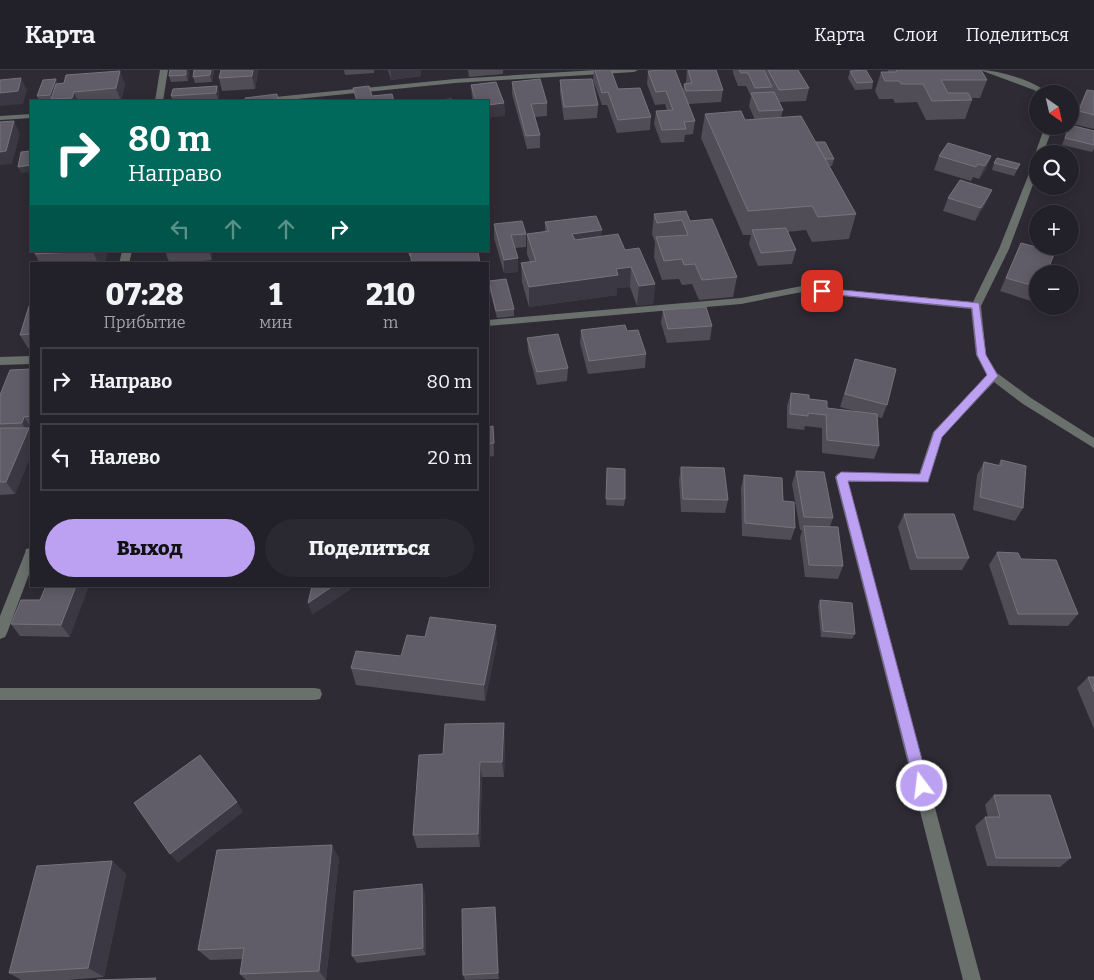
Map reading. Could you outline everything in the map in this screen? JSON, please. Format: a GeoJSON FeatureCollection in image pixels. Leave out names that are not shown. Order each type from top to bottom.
{"type":"FeatureCollection","features":[{"type":"Feature","properties":{"kind":"street"},"geometry":{"type":"LineString","coordinates":[[159,100],[164,70]]}},
{"type":"Feature","properties":{"kind":"street"},"geometry":{"type":"LineString","coordinates":[[265,100],[454,81],[634,70]]}},
{"type":"Feature","properties":{"kind":"street"},"geometry":{"type":"LineString","coordinates":[[984,70],[1029,85]]}},
{"type":"Feature","properties":{"kind":"street"},"geometry":{"type":"LineString","coordinates":[[0,118],[30,116]]}},
{"type":"Feature","properties":{"kind":"street"},"geometry":{"type":"LineString","coordinates":[[1029,182],[1004,249],[976,306],[982,355],[993,376],[1027,401],[1094,444]]}},
{"type":"Feature","properties":{"kind":"street"},"geometry":{"type":"LineString","coordinates":[[489,323],[741,301],[802,289],[976,306]]}},
{"type":"Feature","properties":{"kind":"street"},"geometry":{"type":"LineString","coordinates":[[0,361],[30,360]]}},
{"type":"Feature","properties":{"kind":"street"},"geometry":{"type":"LineString","coordinates":[[972,980],[841,477],[924,479],[937,435],[993,376]]}},
{"type":"Feature","properties":{"kind":"street"},"geometry":{"type":"LineString","coordinates":[[0,633],[30,556]]}},
{"type":"Feature","properties":{"kind":"street"},"geometry":{"type":"LineString","coordinates":[[0,694],[315,694]]}},
{"type":"Feature","properties":{"kind":"building"},"geometry":{"type":"Polygon","coordinates":[[[170,70],[186,70],[186,75],[169,76],[170,70]]]}},
{"type":"Feature","properties":{"kind":"building"},"geometry":{"type":"Polygon","coordinates":[[[194,70],[211,70],[210,75],[193,77],[194,70]]]}},
{"type":"Feature","properties":{"kind":"building"},"geometry":{"type":"Polygon","coordinates":[[[221,70],[253,70],[252,76],[219,78],[221,70]]]}},
{"type":"Feature","properties":{"kind":"building"},"geometry":{"type":"Polygon","coordinates":[[[595,70],[611,70],[618,89],[640,88],[651,117],[618,120],[608,92],[602,93],[595,70]]]}},
{"type":"Feature","properties":{"kind":"building"},"geometry":{"type":"Polygon","coordinates":[[[675,70],[695,121],[684,122],[686,129],[662,130],[656,111],[673,110],[666,91],[656,92],[648,71],[675,70]]]}},
{"type":"Feature","properties":{"kind":"building"},"geometry":{"type":"Polygon","coordinates":[[[688,70],[716,70],[723,90],[686,91],[684,84],[692,83],[688,70]]]}},
{"type":"Feature","properties":{"kind":"building"},"geometry":{"type":"Polygon","coordinates":[[[739,70],[764,70],[772,87],[755,88],[748,73],[741,73],[739,70]]]}},
{"type":"Feature","properties":{"kind":"building"},"geometry":{"type":"Polygon","coordinates":[[[768,70],[798,70],[809,88],[779,90],[768,70]]]}},
{"type":"Feature","properties":{"kind":"building"},"geometry":{"type":"Polygon","coordinates":[[[866,70],[873,82],[857,83],[850,71],[866,70]]]}},
{"type":"Feature","properties":{"kind":"building"},"geometry":{"type":"Polygon","coordinates":[[[896,70],[981,70],[987,80],[941,80],[948,93],[968,93],[972,100],[932,101],[923,84],[901,84],[899,81],[885,81],[881,72],[897,72],[896,70]]]}},
{"type":"Feature","properties":{"kind":"building"},"geometry":{"type":"Polygon","coordinates":[[[120,71],[116,88],[74,92],[72,98],[51,99],[56,84],[64,83],[66,75],[120,71]]]}},
{"type":"Feature","properties":{"kind":"building"},"geometry":{"type":"Polygon","coordinates":[[[21,78],[18,91],[0,93],[0,80],[21,78]]]}},
{"type":"Feature","properties":{"kind":"building"},"geometry":{"type":"Polygon","coordinates":[[[56,79],[50,95],[37,96],[43,80],[56,79]]]}},
{"type":"Feature","properties":{"kind":"building"},"geometry":{"type":"Polygon","coordinates":[[[540,79],[547,103],[531,104],[540,135],[526,136],[512,82],[540,79]]]}},
{"type":"Feature","properties":{"kind":"building"},"geometry":{"type":"Polygon","coordinates":[[[592,79],[598,105],[564,107],[560,80],[592,79]]]}},
{"type":"Feature","properties":{"kind":"building"},"geometry":{"type":"Polygon","coordinates":[[[496,82],[504,103],[489,105],[489,100],[476,100],[471,85],[496,82]]]}},
{"type":"Feature","properties":{"kind":"building"},"geometry":{"type":"Polygon","coordinates":[[[217,86],[216,93],[171,96],[173,89],[217,86]]]}},
{"type":"Feature","properties":{"kind":"building"},"geometry":{"type":"Polygon","coordinates":[[[369,86],[372,96],[392,94],[394,100],[357,100],[353,88],[369,86]]]}},
{"type":"Feature","properties":{"kind":"building"},"geometry":{"type":"Polygon","coordinates":[[[1087,90],[1094,91],[1094,115],[1079,111],[1087,90]]]}},
{"type":"Feature","properties":{"kind":"building"},"geometry":{"type":"Polygon","coordinates":[[[774,92],[783,110],[759,111],[751,93],[774,92]]]}},
{"type":"Feature","properties":{"kind":"building"},"geometry":{"type":"Polygon","coordinates":[[[277,94],[278,100],[245,100],[245,98],[277,94]]]}},
{"type":"Feature","properties":{"kind":"building"},"geometry":{"type":"Polygon","coordinates":[[[741,111],[745,120],[801,116],[856,214],[818,217],[812,206],[748,211],[705,114],[741,111]]]}},
{"type":"Feature","properties":{"kind":"building"},"geometry":{"type":"Polygon","coordinates":[[[14,121],[6,151],[0,152],[0,122],[14,121]]]}},
{"type":"Feature","properties":{"kind":"building"},"geometry":{"type":"Polygon","coordinates":[[[1079,127],[1094,131],[1094,145],[1065,138],[1066,135],[1079,135],[1079,127]]]}},
{"type":"Feature","properties":{"kind":"building"},"geometry":{"type":"Polygon","coordinates":[[[816,142],[825,142],[834,159],[825,159],[816,142]]]}},
{"type":"Feature","properties":{"kind":"building"},"geometry":{"type":"Polygon","coordinates":[[[948,143],[991,156],[985,166],[978,164],[976,167],[939,156],[948,143]]]}},
{"type":"Feature","properties":{"kind":"building"},"geometry":{"type":"Polygon","coordinates":[[[30,151],[30,165],[18,167],[21,152],[30,151]]]}},
{"type":"Feature","properties":{"kind":"building"},"geometry":{"type":"Polygon","coordinates":[[[997,158],[1020,164],[1017,169],[994,163],[997,158]]]}},
{"type":"Feature","properties":{"kind":"building"},"geometry":{"type":"Polygon","coordinates":[[[960,180],[992,190],[981,208],[948,198],[960,180]]]}},
{"type":"Feature","properties":{"kind":"building"},"geometry":{"type":"Polygon","coordinates":[[[686,211],[690,221],[712,219],[737,277],[702,280],[695,264],[684,265],[682,259],[664,261],[656,237],[688,235],[682,220],[657,223],[654,214],[686,211]]]}},
{"type":"Feature","properties":{"kind":"building"},"geometry":{"type":"Polygon","coordinates":[[[596,216],[602,230],[572,234],[575,240],[618,234],[625,250],[639,248],[655,284],[639,286],[631,267],[616,269],[618,275],[529,287],[521,263],[536,261],[527,234],[549,231],[545,222],[596,216]]]}},
{"type":"Feature","properties":{"kind":"building"},"geometry":{"type":"Polygon","coordinates":[[[522,221],[526,234],[511,235],[518,258],[504,260],[494,224],[522,221]]]}},
{"type":"Feature","properties":{"kind":"building"},"geometry":{"type":"Polygon","coordinates":[[[786,228],[796,250],[761,253],[752,230],[786,228]]]}},
{"type":"Feature","properties":{"kind":"building"},"geometry":{"type":"Polygon","coordinates":[[[1021,243],[1029,245],[1029,255],[1054,255],[1050,265],[1029,265],[1029,284],[1006,278],[1021,243]]]}},
{"type":"Feature","properties":{"kind":"building"},"geometry":{"type":"Polygon","coordinates":[[[36,252],[74,252],[35,254],[36,252]]]}},
{"type":"Feature","properties":{"kind":"building"},"geometry":{"type":"Polygon","coordinates":[[[478,252],[480,262],[412,262],[410,253],[478,252]]]}},
{"type":"Feature","properties":{"kind":"building"},"geometry":{"type":"Polygon","coordinates":[[[506,279],[514,309],[496,311],[489,281],[506,279]]]}},
{"type":"Feature","properties":{"kind":"building"},"geometry":{"type":"Polygon","coordinates":[[[29,306],[30,306],[30,334],[20,335],[29,306]]]}},
{"type":"Feature","properties":{"kind":"building"},"geometry":{"type":"Polygon","coordinates":[[[706,307],[712,326],[668,329],[663,310],[706,307]]]}},
{"type":"Feature","properties":{"kind":"building"},"geometry":{"type":"Polygon","coordinates":[[[625,325],[627,331],[638,330],[646,354],[589,361],[581,330],[625,325]]]}},
{"type":"Feature","properties":{"kind":"building"},"geometry":{"type":"Polygon","coordinates":[[[558,334],[568,368],[537,372],[527,338],[558,334]]]}},
{"type":"Feature","properties":{"kind":"building"},"geometry":{"type":"Polygon","coordinates":[[[855,359],[896,369],[887,405],[845,394],[855,359]]]}},
{"type":"Feature","properties":{"kind":"building"},"geometry":{"type":"Polygon","coordinates":[[[30,369],[30,416],[24,417],[22,423],[0,424],[0,395],[10,370],[30,369]]]}},
{"type":"Feature","properties":{"kind":"building"},"geometry":{"type":"Polygon","coordinates":[[[791,393],[809,395],[809,399],[827,401],[827,408],[877,414],[879,446],[827,440],[826,415],[790,414],[791,393]]]}},
{"type":"Feature","properties":{"kind":"building"},"geometry":{"type":"Polygon","coordinates":[[[493,426],[494,443],[489,444],[489,427],[493,426]]]}},
{"type":"Feature","properties":{"kind":"building"},"geometry":{"type":"Polygon","coordinates":[[[0,428],[29,428],[6,482],[0,482],[0,428]]]}},
{"type":"Feature","properties":{"kind":"building"},"geometry":{"type":"Polygon","coordinates":[[[1001,460],[1026,466],[1023,508],[980,497],[984,462],[1001,466],[1001,460]]]}},
{"type":"Feature","properties":{"kind":"building"},"geometry":{"type":"Polygon","coordinates":[[[681,467],[724,468],[728,500],[683,499],[681,467]]]}},
{"type":"Feature","properties":{"kind":"building"},"geometry":{"type":"Polygon","coordinates":[[[607,468],[625,469],[625,499],[606,499],[607,468]]]}},
{"type":"Feature","properties":{"kind":"building"},"geometry":{"type":"Polygon","coordinates":[[[796,471],[824,472],[833,518],[804,517],[796,471]]]}},
{"type":"Feature","properties":{"kind":"building"},"geometry":{"type":"Polygon","coordinates":[[[744,475],[782,478],[783,501],[794,502],[795,528],[745,523],[744,475]]]}},
{"type":"Feature","properties":{"kind":"building"},"geometry":{"type":"Polygon","coordinates":[[[904,514],[954,514],[969,558],[917,558],[904,514]]]}},
{"type":"Feature","properties":{"kind":"building"},"geometry":{"type":"Polygon","coordinates":[[[804,526],[838,527],[843,566],[809,565],[804,526]]]}},
{"type":"Feature","properties":{"kind":"building"},"geometry":{"type":"Polygon","coordinates":[[[997,552],[1018,553],[1021,559],[1056,560],[1078,614],[1018,614],[997,552]]]}},
{"type":"Feature","properties":{"kind":"building"},"geometry":{"type":"Polygon","coordinates":[[[46,587],[76,587],[61,625],[11,624],[21,600],[40,600],[46,587]]]}},
{"type":"Feature","properties":{"kind":"building"},"geometry":{"type":"Polygon","coordinates":[[[312,587],[332,587],[308,603],[312,587]]]}},
{"type":"Feature","properties":{"kind":"building"},"geometry":{"type":"Polygon","coordinates":[[[820,600],[852,603],[855,634],[823,631],[820,600]]]}},
{"type":"Feature","properties":{"kind":"building"},"geometry":{"type":"Polygon","coordinates":[[[430,617],[496,625],[484,685],[351,668],[356,651],[401,656],[407,635],[425,637],[430,617]]]}},
{"type":"Feature","properties":{"kind":"building"},"geometry":{"type":"Polygon","coordinates":[[[1088,677],[1094,677],[1094,692],[1088,677]]]}},
{"type":"Feature","properties":{"kind":"building"},"geometry":{"type":"Polygon","coordinates":[[[504,723],[502,762],[480,762],[478,834],[413,835],[419,755],[443,754],[445,724],[504,723]]]}},
{"type":"Feature","properties":{"kind":"building"},"geometry":{"type":"Polygon","coordinates":[[[200,755],[237,802],[170,854],[134,803],[200,755]]]}},
{"type":"Feature","properties":{"kind":"building"},"geometry":{"type":"Polygon","coordinates":[[[994,795],[1050,795],[1071,858],[996,858],[985,817],[1000,817],[994,795]]]}},
{"type":"Feature","properties":{"kind":"building"},"geometry":{"type":"Polygon","coordinates":[[[332,845],[319,971],[240,974],[244,948],[198,950],[217,850],[332,845]]]}},
{"type":"Feature","properties":{"kind":"building"},"geometry":{"type":"Polygon","coordinates":[[[112,861],[88,968],[9,973],[37,866],[112,861]]]}},
{"type":"Feature","properties":{"kind":"building"},"geometry":{"type":"Polygon","coordinates":[[[422,884],[423,948],[352,956],[354,891],[422,884]]]}},
{"type":"Feature","properties":{"kind":"building"},"geometry":{"type":"Polygon","coordinates":[[[495,907],[498,973],[463,975],[462,909],[495,907]]]}},
{"type":"Feature","properties":{"kind":"building"},"geometry":{"type":"Polygon","coordinates":[[[156,978],[155,980],[97,980],[156,978]]]}},
{"type":"Feature","properties":{"kind":"route"},"geometry":{"type":"LineString","coordinates":[[822,291],[976,306],[982,355],[993,376],[937,435],[924,479],[841,477],[922,786]]}}]}
